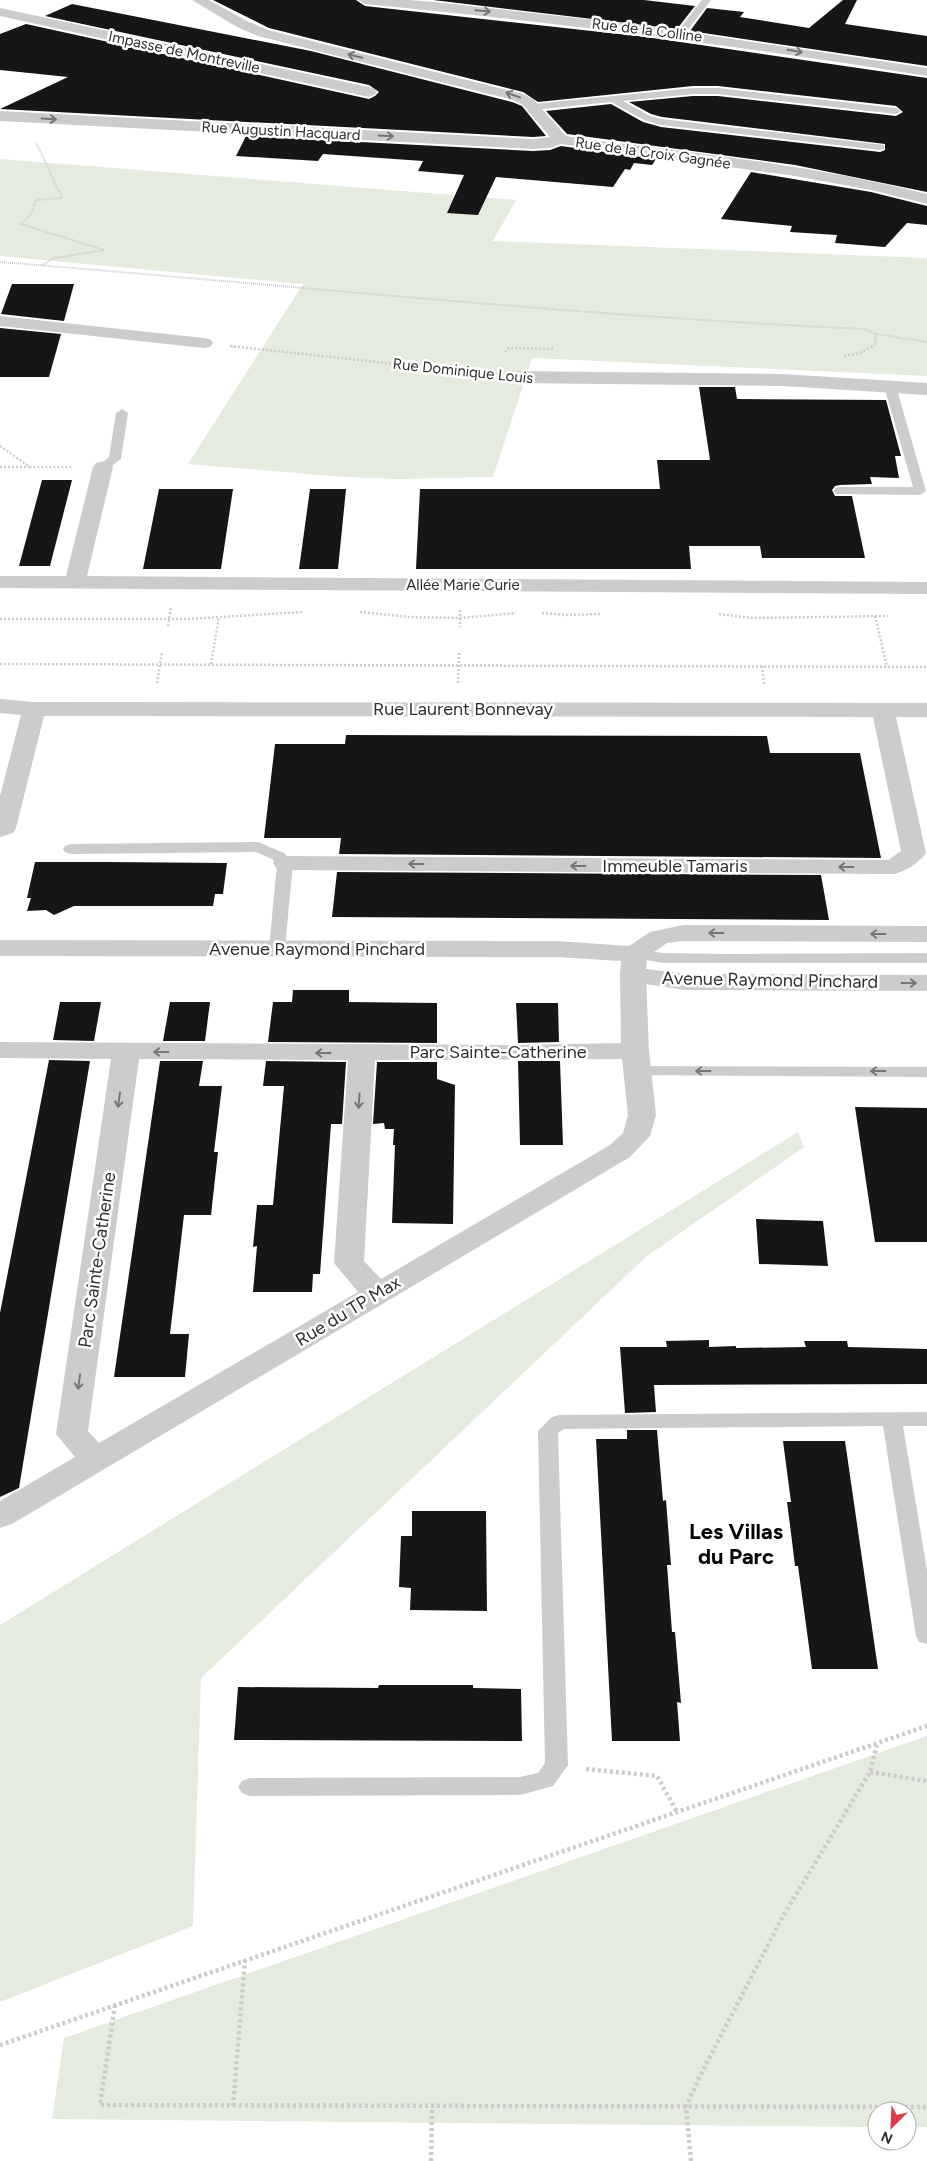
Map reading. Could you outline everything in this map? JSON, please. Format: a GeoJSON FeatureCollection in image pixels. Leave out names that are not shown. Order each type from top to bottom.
{"type":"FeatureCollection","features":[{"type":"Feature","properties":{"kind":"street","name":"Rue de la Croix Gagnée"},"geometry":{"type":"LineString","coordinates":[[199,0],[256,31],[509,94],[524,100],[533,107],[560,139],[598,147],[795,172],[880,187],[927,199]]}},
{"type":"Feature","properties":{"kind":"street","name":"Rue de la Colline"},"geometry":{"type":"LineString","coordinates":[[365,0],[505,13],[680,34],[927,72]]}},
{"type":"Feature","properties":{"kind":"street","name":"Impasse de Montreville"},"geometry":{"type":"LineString","coordinates":[[0,12],[369,92]]}},
{"type":"Feature","properties":{"kind":"street","name":"Rue Augustin Hacquard"},"geometry":{"type":"LineString","coordinates":[[0,116],[533,144],[550,143],[560,139]]}},
{"type":"Feature","properties":{"kind":"street"},"geometry":{"type":"LineString","coordinates":[[0,321],[204,343]]}},
{"type":"Feature","properties":{"kind":"street","name":"Rue Dominique Louis"},"geometry":{"type":"LineString","coordinates":[[513,377],[563,379],[720,378],[890,386],[927,390]]}},
{"type":"Feature","properties":{"kind":"street"},"geometry":{"type":"LineString","coordinates":[[75,582],[103,467]]}},
{"type":"Feature","properties":{"kind":"street","name":"Allée Marie Curie"},"geometry":{"type":"LineString","coordinates":[[0,582],[927,588]]}},
{"type":"Feature","properties":{"kind":"street","name":"Rue Laurent Bonnevay"},"geometry":{"type":"LineString","coordinates":[[0,706],[34,709],[927,710]]}},
{"type":"Feature","properties":{"kind":"street"},"geometry":{"type":"LineString","coordinates":[[0,830],[4,828],[34,709]]}},
{"type":"Feature","properties":{"kind":"street","name":"Immeuble Tamaris"},"geometry":{"type":"LineString","coordinates":[[285,863],[894,867],[914,853],[883,710]]}},
{"type":"Feature","properties":{"kind":"street"},"geometry":{"type":"LineString","coordinates":[[635,1061],[634,965],[659,937],[683,933],[927,934]]}},
{"type":"Feature","properties":{"kind":"street","name":"Avenue Raymond Pinchard"},"geometry":{"type":"LineString","coordinates":[[0,948],[557,949],[634,965],[686,982],[927,983]]}},
{"type":"Feature","properties":{"kind":"street","name":"Parc Sainte-Catherine"},"geometry":{"type":"LineString","coordinates":[[0,1050],[362,1053],[635,1061]]}},
{"type":"Feature","properties":{"kind":"street","name":"Parc Sainte-Catherine"},"geometry":{"type":"LineString","coordinates":[[96,1459],[72,1434],[126,1052]]}},
{"type":"Feature","properties":{"kind":"street"},"geometry":{"type":"LineString","coordinates":[[362,1053],[349,1263],[366,1283],[380,1292]]}},
{"type":"Feature","properties":{"kind":"street","name":"Rue du TP Max"},"geometry":{"type":"LineString","coordinates":[[0,1516],[620,1151],[636,1136],[642,1115],[635,1061]]}},
{"type":"Feature","properties":{"kind":"lane"},"geometry":{"type":"LineString","coordinates":[[680,34],[706,0]]}},
{"type":"Feature","properties":{"kind":"lane"},"geometry":{"type":"LineString","coordinates":[[533,107],[693,90],[718,91],[896,111]]}},
{"type":"Feature","properties":{"kind":"lane"},"geometry":{"type":"LineString","coordinates":[[612,99],[647,118],[661,122],[880,146]]}},
{"type":"Feature","properties":{"kind":"lane"},"geometry":{"type":"LineString","coordinates":[[840,491],[920,492],[890,386]]}},
{"type":"Feature","properties":{"kind":"lane"},"geometry":{"type":"LineString","coordinates":[[103,467],[115,459],[122,413]]}},
{"type":"Feature","properties":{"kind":"lane"},"geometry":{"type":"LineString","coordinates":[[71,850],[258,847],[278,856],[285,863],[276,948]]}},
{"type":"Feature","properties":{"kind":"lane","name":"Avenue Raymond Pinchard"},"geometry":{"type":"LineString","coordinates":[[634,965],[663,958],[927,958]]}},
{"type":"Feature","properties":{"kind":"lane"},"geometry":{"type":"LineString","coordinates":[[635,1061],[927,1072]]}},
{"type":"Feature","properties":{"kind":"lane"},"geometry":{"type":"LineString","coordinates":[[250,1786],[520,1786],[545,1780],[557,1765],[548,1431],[559,1422],[927,1419]]}},
{"type":"Feature","properties":{"kind":"lane"},"geometry":{"type":"LineString","coordinates":[[892,1420],[927,1636]]}},
{"type":"Feature","properties":{"kind":"path"},"geometry":{"type":"LineString","coordinates":[[41,266],[54,258],[104,250],[21,224],[32,214],[36,200],[62,198],[36,142],[42,138]]}},
{"type":"Feature","properties":{"kind":"path"},"geometry":{"type":"LineString","coordinates":[[0,262],[239,281],[440,301],[732,323],[866,330],[876,334],[927,342]]}},
{"type":"Feature","properties":{"kind":"path","name":"Rue Dominique Louis"},"geometry":{"type":"LineString","coordinates":[[204,343],[513,377]]}},
{"type":"Feature","properties":{"kind":"path"},"geometry":{"type":"LineString","coordinates":[[0,446],[30,467]]}},
{"type":"Feature","properties":{"kind":"path"},"geometry":{"type":"LineString","coordinates":[[0,467],[103,467]]}},
{"type":"Feature","properties":{"kind":"path"},"geometry":{"type":"LineString","coordinates":[[353,611],[409,617],[460,618],[524,613]]}},
{"type":"Feature","properties":{"kind":"path"},"geometry":{"type":"LineString","coordinates":[[0,619],[219,617],[305,612]]}},
{"type":"Feature","properties":{"kind":"path"},"geometry":{"type":"LineString","coordinates":[[541,613],[567,615],[602,614]]}},
{"type":"Feature","properties":{"kind":"path"},"geometry":{"type":"LineString","coordinates":[[717,614],[752,618],[892,615]]}},
{"type":"Feature","properties":{"kind":"path"},"geometry":{"type":"LineString","coordinates":[[875,616],[887,667]]}},
{"type":"Feature","properties":{"kind":"path"},"geometry":{"type":"LineString","coordinates":[[211,664],[219,617]]}},
{"type":"Feature","properties":{"kind":"path"},"geometry":{"type":"LineString","coordinates":[[0,664],[927,667]]}},
{"type":"Feature","properties":{"kind":"path"},"geometry":{"type":"LineString","coordinates":[[0,2045],[927,1726]]}},
{"type":"Feature","properties":{"kind":"path"},"geometry":{"type":"LineString","coordinates":[[690,2161],[686,2107],[782,1918],[870,1772],[877,1744]]}},
{"type":"Feature","properties":{"kind":"path"},"geometry":{"type":"LineString","coordinates":[[557,1765],[657,1776],[677,1812]]}},
{"type":"Feature","properties":{"kind":"path"},"geometry":{"type":"LineString","coordinates":[[870,1772],[927,1781]]}},
{"type":"Feature","properties":{"kind":"path"},"geometry":{"type":"LineString","coordinates":[[233,2106],[245,1960]]}},
{"type":"Feature","properties":{"kind":"path"},"geometry":{"type":"LineString","coordinates":[[115,2005],[100,2105],[927,2107]]}},
{"type":"Feature","properties":{"kind":"path"},"geometry":{"type":"LineString","coordinates":[[431,2161],[432,2106]]}},
{"type":"Feature","properties":{"kind":"shaded area"},"geometry":{"type":"Polygon","coordinates":[[[0,159],[516,200],[493,241],[927,258],[927,376],[532,358],[493,477],[397,479],[346,477],[188,464],[303,284],[0,256],[0,159]]]}},
{"type":"Feature","properties":{"kind":"shaded area"},"geometry":{"type":"Polygon","coordinates":[[[798,1132],[804,1147],[647,1256],[201,1678],[193,1926],[0,2002],[0,1625],[798,1132]]]}},
{"type":"Feature","properties":{"kind":"shaded area"},"geometry":{"type":"Polygon","coordinates":[[[927,1736],[927,2127],[917,2127],[917,2101],[867,2101],[867,2127],[52,2119],[64,2038],[927,1736]]]}},
{"type":"Feature","properties":{"kind":"building"},"geometry":{"type":"Polygon","coordinates":[[[213,0],[356,0],[365,6],[646,37],[927,78],[927,192],[795,165],[567,134],[546,111],[611,104],[643,122],[661,127],[880,152],[885,150],[885,144],[662,117],[651,114],[629,102],[693,96],[718,96],[896,116],[903,112],[896,106],[718,86],[693,86],[538,102],[523,92],[269,28],[213,0]]]}},
{"type":"Feature","properties":{"kind":"building"},"geometry":{"type":"Polygon","coordinates":[[[433,0],[644,0],[695,6],[677,29],[433,0]]]}},
{"type":"Feature","properties":{"kind":"building"},"geometry":{"type":"Polygon","coordinates":[[[843,0],[857,0],[845,24],[927,36],[927,66],[690,31],[707,8],[744,12],[740,17],[809,28],[843,0]]]}},
{"type":"Feature","properties":{"kind":"building"},"geometry":{"type":"Polygon","coordinates":[[[72,4],[311,51],[512,102],[522,106],[546,136],[533,137],[0,109],[68,77],[0,70],[0,34],[26,24],[369,99],[379,92],[369,85],[45,16],[72,4]]]}},
{"type":"Feature","properties":{"kind":"building"},"geometry":{"type":"Polygon","coordinates":[[[246,136],[533,151],[550,150],[561,146],[656,159],[652,165],[634,163],[630,170],[625,169],[613,187],[496,177],[478,215],[447,213],[464,175],[418,171],[423,161],[323,154],[318,161],[236,156],[246,136]]]}},
{"type":"Feature","properties":{"kind":"building"},"geometry":{"type":"Polygon","coordinates":[[[751,172],[871,192],[927,206],[927,225],[907,223],[885,247],[835,243],[837,235],[790,232],[792,226],[721,219],[751,172]]]}},
{"type":"Feature","properties":{"kind":"building"},"geometry":{"type":"Polygon","coordinates":[[[12,284],[74,284],[64,321],[1,314],[12,284]]]}},
{"type":"Feature","properties":{"kind":"building"},"geometry":{"type":"Polygon","coordinates":[[[0,328],[61,334],[49,377],[0,377],[0,328]]]}},
{"type":"Feature","properties":{"kind":"building"},"geometry":{"type":"Polygon","coordinates":[[[699,387],[735,387],[737,399],[886,400],[901,456],[895,456],[899,478],[870,477],[872,484],[840,485],[835,486],[832,490],[835,496],[852,496],[865,558],[762,558],[760,546],[689,546],[691,569],[416,569],[420,489],[660,489],[657,460],[710,460],[699,387]]]}},
{"type":"Feature","properties":{"kind":"building"},"geometry":{"type":"Polygon","coordinates":[[[42,480],[72,480],[50,566],[19,566],[42,480]]]}},
{"type":"Feature","properties":{"kind":"building"},"geometry":{"type":"Polygon","coordinates":[[[159,489],[233,489],[221,569],[143,569],[159,489]]]}},
{"type":"Feature","properties":{"kind":"building"},"geometry":{"type":"Polygon","coordinates":[[[310,489],[346,489],[338,569],[299,569],[310,489]]]}},
{"type":"Feature","properties":{"kind":"building"},"geometry":{"type":"Polygon","coordinates":[[[346,735],[767,736],[770,753],[860,753],[881,858],[339,854],[341,838],[264,838],[275,744],[345,744],[346,735]]]}},
{"type":"Feature","properties":{"kind":"building"},"geometry":{"type":"Polygon","coordinates":[[[35,862],[227,863],[223,894],[215,894],[213,906],[74,906],[54,915],[46,910],[27,911],[31,898],[27,898],[35,862]]]}},
{"type":"Feature","properties":{"kind":"building"},"geometry":{"type":"Polygon","coordinates":[[[337,872],[821,875],[829,920],[332,917],[337,872]]]}},
{"type":"Feature","properties":{"kind":"building"},"geometry":{"type":"Polygon","coordinates":[[[293,990],[349,990],[349,1002],[437,1003],[437,1043],[268,1042],[273,1002],[292,1002],[293,990]]]}},
{"type":"Feature","properties":{"kind":"building"},"geometry":{"type":"Polygon","coordinates":[[[60,1002],[101,1002],[94,1041],[53,1040],[60,1002]]]}},
{"type":"Feature","properties":{"kind":"building"},"geometry":{"type":"Polygon","coordinates":[[[170,1002],[210,1002],[205,1041],[163,1041],[170,1002]]]}},
{"type":"Feature","properties":{"kind":"building"},"geometry":{"type":"Polygon","coordinates":[[[516,1003],[558,1003],[559,1042],[518,1043],[516,1003]]]}},
{"type":"Feature","properties":{"kind":"building"},"geometry":{"type":"Polygon","coordinates":[[[49,1060],[90,1061],[19,1488],[0,1497],[0,1313],[49,1060]]]}},
{"type":"Feature","properties":{"kind":"building"},"geometry":{"type":"Polygon","coordinates":[[[160,1061],[203,1061],[199,1086],[222,1086],[214,1152],[218,1152],[211,1215],[184,1215],[170,1334],[189,1334],[185,1377],[114,1377],[160,1061]]]}},
{"type":"Feature","properties":{"kind":"building"},"geometry":{"type":"Polygon","coordinates":[[[266,1061],[346,1062],[342,1124],[331,1124],[320,1274],[313,1274],[312,1292],[253,1292],[257,1246],[253,1247],[257,1205],[273,1205],[284,1086],[263,1086],[266,1061]]]}},
{"type":"Feature","properties":{"kind":"building"},"geometry":{"type":"Polygon","coordinates":[[[518,1061],[560,1061],[563,1145],[520,1145],[518,1061]]]}},
{"type":"Feature","properties":{"kind":"building"},"geometry":{"type":"Polygon","coordinates":[[[377,1062],[437,1062],[437,1079],[455,1085],[453,1224],[392,1223],[394,1129],[385,1129],[384,1123],[373,1124],[377,1062]]]}},
{"type":"Feature","properties":{"kind":"building"},"geometry":{"type":"Polygon","coordinates":[[[855,1107],[927,1108],[927,1242],[875,1242],[855,1107]]]}},
{"type":"Feature","properties":{"kind":"building"},"geometry":{"type":"Polygon","coordinates":[[[756,1219],[823,1221],[828,1266],[759,1264],[756,1219]]]}},
{"type":"Feature","properties":{"kind":"building"},"geometry":{"type":"Polygon","coordinates":[[[709,1340],[709,1347],[806,1347],[804,1341],[847,1341],[848,1347],[927,1349],[927,1384],[654,1385],[656,1412],[625,1413],[620,1347],[667,1347],[666,1341],[709,1340]]]}},
{"type":"Feature","properties":{"kind":"building"},"geometry":{"type":"Polygon","coordinates":[[[627,1430],[657,1430],[663,1501],[666,1500],[671,1565],[667,1565],[672,1632],[675,1632],[681,1703],[677,1702],[680,1741],[612,1741],[596,1439],[627,1439],[627,1430]]]}},
{"type":"Feature","properties":{"kind":"building"},"geometry":{"type":"Polygon","coordinates":[[[783,1441],[845,1441],[878,1669],[812,1669],[798,1566],[795,1566],[787,1502],[791,1502],[783,1441]]]}},
{"type":"Feature","properties":{"kind":"building"},"geometry":{"type":"Polygon","coordinates":[[[412,1511],[486,1511],[487,1611],[410,1610],[411,1588],[399,1587],[401,1536],[412,1536],[412,1511]]]}},
{"type":"Feature","properties":{"kind":"building"},"geometry":{"type":"Polygon","coordinates":[[[379,1685],[473,1685],[473,1688],[521,1689],[522,1741],[234,1740],[238,1687],[378,1688],[379,1685]]]}},
{"type":"Feature","properties":{"kind":"district","name":"Les Villas du Parc"},"geometry":{"type":"Point","coordinates":[736,1544]}}]}
